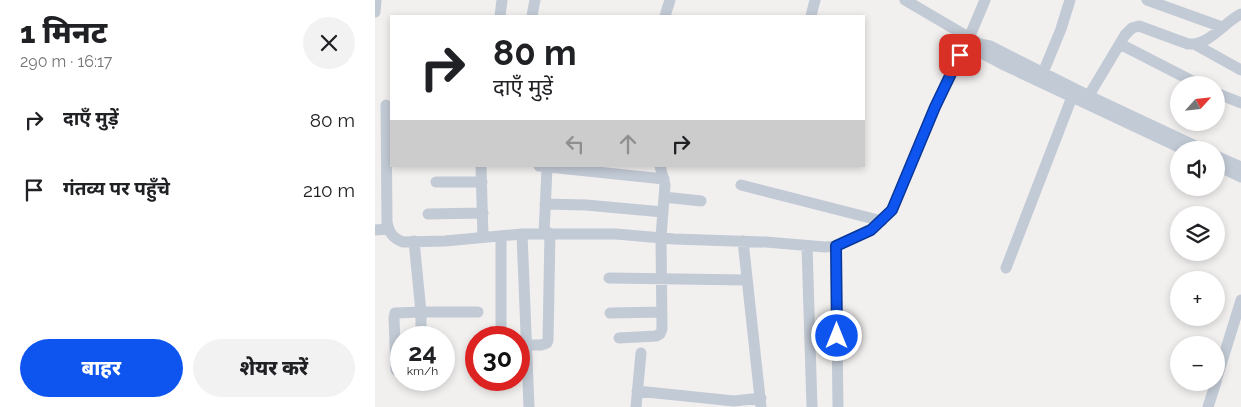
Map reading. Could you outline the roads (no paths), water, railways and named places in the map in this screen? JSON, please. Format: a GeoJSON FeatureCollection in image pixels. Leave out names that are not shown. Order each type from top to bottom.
{"type":"FeatureCollection","features":[{"type":"Feature","properties":{"kind":"street"},"geometry":{"type":"LineString","coordinates":[[375,12],[376,0]]}},
{"type":"Feature","properties":{"kind":"street"},"geometry":{"type":"LineString","coordinates":[[500,15],[502,0]]}},
{"type":"Feature","properties":{"kind":"street"},"geometry":{"type":"LineString","coordinates":[[533,15],[535,0]]}},
{"type":"Feature","properties":{"kind":"street"},"geometry":{"type":"LineString","coordinates":[[665,15],[670,0]]}},
{"type":"Feature","properties":{"kind":"street"},"geometry":{"type":"LineString","coordinates":[[811,15],[815,0]]}},
{"type":"Feature","properties":{"kind":"street"},"geometry":{"type":"LineString","coordinates":[[905,0],[980,44],[985,55],[1041,78],[1170,142]]}},
{"type":"Feature","properties":{"kind":"street"},"geometry":{"type":"LineString","coordinates":[[384,105],[381,187],[389,229],[397,240],[445,241],[522,234],[616,234],[807,246],[836,246],[871,230],[892,210],[935,107],[969,38],[985,0]]}},
{"type":"Feature","properties":{"kind":"street"},"geometry":{"type":"LineString","coordinates":[[1041,78],[1070,0]]}},
{"type":"Feature","properties":{"kind":"street"},"geometry":{"type":"LineString","coordinates":[[1147,0],[1222,27]]}},
{"type":"Feature","properties":{"kind":"street"},"geometry":{"type":"LineString","coordinates":[[1195,45],[1208,39],[1241,14]]}},
{"type":"Feature","properties":{"kind":"street"},"geometry":{"type":"LineString","coordinates":[[1087,100],[1129,30],[1139,26],[1195,45],[1241,70]]}},
{"type":"Feature","properties":{"kind":"street"},"geometry":{"type":"LineString","coordinates":[[1120,44],[1182,76]]}},
{"type":"Feature","properties":{"kind":"street"},"geometry":{"type":"LineString","coordinates":[[1041,78],[1071,97],[1087,100],[1183,141]]}},
{"type":"Feature","properties":{"kind":"street"},"geometry":{"type":"LineString","coordinates":[[1006,268],[1071,97]]}},
{"type":"Feature","properties":{"kind":"street"},"geometry":{"type":"LineString","coordinates":[[1225,97],[1241,103]]}},
{"type":"Feature","properties":{"kind":"street"},"geometry":{"type":"LineString","coordinates":[[1225,160],[1241,167]]}},
{"type":"Feature","properties":{"kind":"street"},"geometry":{"type":"LineString","coordinates":[[481,167],[483,237]]}},
{"type":"Feature","properties":{"kind":"street"},"geometry":{"type":"LineString","coordinates":[[530,345],[541,345],[547,343],[548,340],[547,234],[543,167],[664,179]]}},
{"type":"Feature","properties":{"kind":"street"},"geometry":{"type":"LineString","coordinates":[[619,338],[656,336],[660,334],[662,329],[661,238],[664,179],[660,167]]}},
{"type":"Feature","properties":{"kind":"street"},"geometry":{"type":"LineString","coordinates":[[1225,169],[1241,177]]}},
{"type":"Feature","properties":{"kind":"street"},"geometry":{"type":"LineString","coordinates":[[436,182],[482,182]]}},
{"type":"Feature","properties":{"kind":"street"},"geometry":{"type":"LineString","coordinates":[[741,185],[882,221]]}},
{"type":"Feature","properties":{"kind":"street"},"geometry":{"type":"LineString","coordinates":[[664,197],[701,201]]}},
{"type":"Feature","properties":{"kind":"street"},"geometry":{"type":"LineString","coordinates":[[545,204],[586,205],[663,212]]}},
{"type":"Feature","properties":{"kind":"street"},"geometry":{"type":"LineString","coordinates":[[428,214],[483,213]]}},
{"type":"Feature","properties":{"kind":"street"},"geometry":{"type":"LineString","coordinates":[[375,230],[389,229]]}},
{"type":"Feature","properties":{"kind":"street"},"geometry":{"type":"LineString","coordinates":[[522,234],[522,326]]}},
{"type":"Feature","properties":{"kind":"street"},"geometry":{"type":"LineString","coordinates":[[501,236],[501,326]]}},
{"type":"Feature","properties":{"kind":"street"},"geometry":{"type":"LineString","coordinates":[[414,241],[421,326]]}},
{"type":"Feature","properties":{"kind":"street"},"geometry":{"type":"LineString","coordinates":[[637,391],[677,401],[761,403],[747,280],[745,241]]}},
{"type":"Feature","properties":{"kind":"street"},"geometry":{"type":"LineString","coordinates":[[807,246],[812,407]]}},
{"type":"Feature","properties":{"kind":"street"},"geometry":{"type":"LineString","coordinates":[[836,246],[838,407]]}},
{"type":"Feature","properties":{"kind":"street"},"geometry":{"type":"LineString","coordinates":[[609,278],[747,280]]}},
{"type":"Feature","properties":{"kind":"street"},"geometry":{"type":"LineString","coordinates":[[1225,352],[1241,300]]}},
{"type":"Feature","properties":{"kind":"street"},"geometry":{"type":"LineString","coordinates":[[394,326],[394,315],[399,312],[478,312]]}},
{"type":"Feature","properties":{"kind":"street"},"geometry":{"type":"LineString","coordinates":[[610,313],[662,312]]}},
{"type":"Feature","properties":{"kind":"street"},"geometry":{"type":"LineString","coordinates":[[636,407],[641,353]]}},
{"type":"Feature","properties":{"kind":"street"},"geometry":{"type":"LineString","coordinates":[[526,391],[529,407]]}},
{"type":"Feature","properties":{"kind":"street"},"geometry":{"type":"LineString","coordinates":[[1208,407],[1213,391]]}}]}
